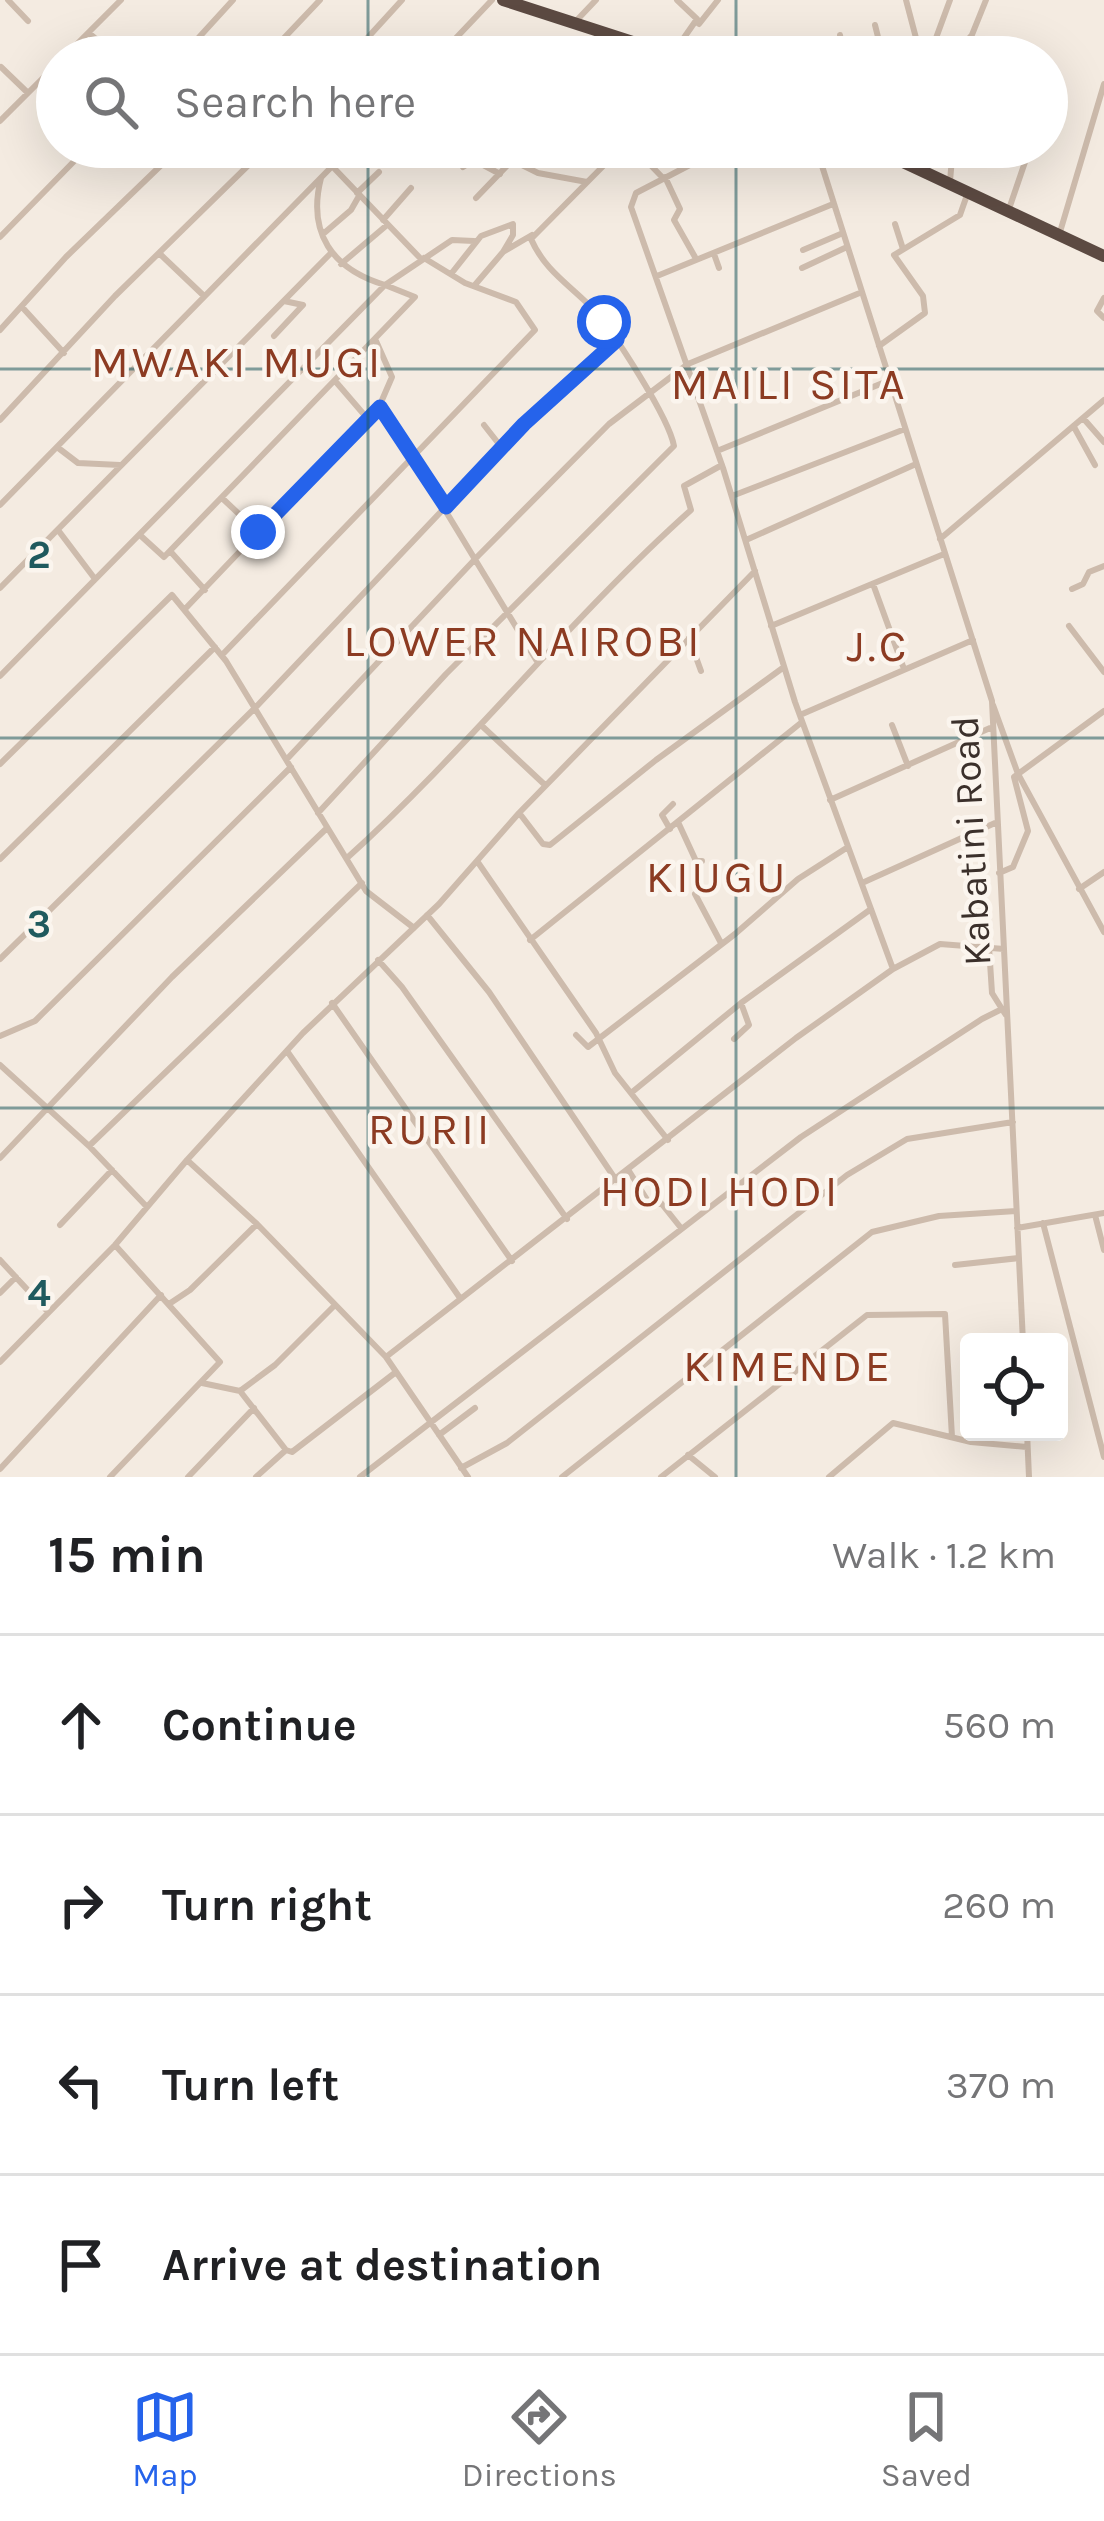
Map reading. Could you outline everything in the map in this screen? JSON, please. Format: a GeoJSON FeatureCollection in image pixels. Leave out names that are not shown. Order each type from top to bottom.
{"type":"FeatureCollection","features":[{"type":"Feature","properties":{"kind":"highway"},"geometry":{"type":"LineString","coordinates":[[513,1],[622,36]]}},
{"type":"Feature","properties":{"kind":"highway"},"geometry":{"type":"LineString","coordinates":[[915,168],[1104,256]]}},
{"type":"Feature","properties":{"kind":"street"},"geometry":{"type":"LineString","coordinates":[[8,0],[28,21]]}},
{"type":"Feature","properties":{"kind":"street"},"geometry":{"type":"LineString","coordinates":[[86,36],[121,0]]}},
{"type":"Feature","properties":{"kind":"street"},"geometry":{"type":"LineString","coordinates":[[200,36],[233,0]]}},
{"type":"Feature","properties":{"kind":"street"},"geometry":{"type":"LineString","coordinates":[[286,36],[320,0]]}},
{"type":"Feature","properties":{"kind":"street"},"geometry":{"type":"LineString","coordinates":[[369,36],[402,0]]}},
{"type":"Feature","properties":{"kind":"street"},"geometry":{"type":"LineString","coordinates":[[457,36],[492,0]]}},
{"type":"Feature","properties":{"kind":"street"},"geometry":{"type":"LineString","coordinates":[[575,23],[596,0]]}},
{"type":"Feature","properties":{"kind":"street"},"geometry":{"type":"LineString","coordinates":[[677,0],[697,19],[687,36]]}},
{"type":"Feature","properties":{"kind":"street"},"geometry":{"type":"LineString","coordinates":[[690,36],[718,0]]}},
{"type":"Feature","properties":{"kind":"street"},"geometry":{"type":"LineString","coordinates":[[906,0],[918,36]]}},
{"type":"Feature","properties":{"kind":"street"},"geometry":{"type":"LineString","coordinates":[[934,36],[950,0]]}},
{"type":"Feature","properties":{"kind":"street"},"geometry":{"type":"LineString","coordinates":[[969,0],[985,3],[970,36]]}},
{"type":"Feature","properties":{"kind":"street"},"geometry":{"type":"LineString","coordinates":[[875,25],[878,36]]}},
{"type":"Feature","properties":{"kind":"street"},"geometry":{"type":"LineString","coordinates":[[89,33],[92,36]]}},
{"type":"Feature","properties":{"kind":"street"},"geometry":{"type":"LineString","coordinates":[[1,67],[28,93]]}},
{"type":"Feature","properties":{"kind":"street"},"geometry":{"type":"LineString","coordinates":[[1060,236],[1104,84]]}},
{"type":"Feature","properties":{"kind":"street"},"geometry":{"type":"LineString","coordinates":[[0,121],[36,85]]}},
{"type":"Feature","properties":{"kind":"street"},"geometry":{"type":"LineString","coordinates":[[0,237],[67,168]]}},
{"type":"Feature","properties":{"kind":"street"},"geometry":{"type":"LineString","coordinates":[[0,330],[65,257],[158,168]]}},
{"type":"Feature","properties":{"kind":"street"},"geometry":{"type":"LineString","coordinates":[[0,420],[115,296],[246,168]]}},
{"type":"Feature","properties":{"kind":"street"},"geometry":{"type":"LineString","coordinates":[[0,505],[330,168]]}},
{"type":"Feature","properties":{"kind":"street"},"geometry":{"type":"LineString","coordinates":[[222,655],[536,330],[516,302],[423,259],[334,168]]}},
{"type":"Feature","properties":{"kind":"street"},"geometry":{"type":"LineString","coordinates":[[489,168],[500,174]]}},
{"type":"Feature","properties":{"kind":"street"},"geometry":{"type":"LineString","coordinates":[[476,198],[506,168]]}},
{"type":"Feature","properties":{"kind":"street"},"geometry":{"type":"LineString","coordinates":[[528,168],[587,182]]}},
{"type":"Feature","properties":{"kind":"street"},"geometry":{"type":"LineString","coordinates":[[474,286],[508,248],[532,235],[601,168]]}},
{"type":"Feature","properties":{"kind":"street"},"geometry":{"type":"LineString","coordinates":[[654,168],[680,209],[674,220],[696,259]]}},
{"type":"Feature","properties":{"kind":"street"},"geometry":{"type":"LineString","coordinates":[[682,168],[630,201],[722,465],[801,719],[893,970]]}},
{"type":"Feature","properties":{"kind":"street","name":"Kabatini Road"},"geometry":{"type":"LineString","coordinates":[[822,168],[992,701],[1023,1333]]}},
{"type":"Feature","properties":{"kind":"street"},"geometry":{"type":"LineString","coordinates":[[950,185],[952,168]]}},
{"type":"Feature","properties":{"kind":"street"},"geometry":{"type":"LineString","coordinates":[[1007,212],[1023,168]]}},
{"type":"Feature","properties":{"kind":"street"},"geometry":{"type":"LineString","coordinates":[[323,234],[352,209],[379,172]]}},
{"type":"Feature","properties":{"kind":"street"},"geometry":{"type":"LineString","coordinates":[[141,536],[161,556],[170,551],[416,298],[352,273],[330,254],[314,205],[322,175]]}},
{"type":"Feature","properties":{"kind":"street"},"geometry":{"type":"LineString","coordinates":[[341,264],[385,223],[411,188]]}},
{"type":"Feature","properties":{"kind":"street"},"geometry":{"type":"LineString","coordinates":[[879,346],[925,313],[923,296],[894,257],[960,215],[968,194]]}},
{"type":"Feature","properties":{"kind":"street"},"geometry":{"type":"LineString","coordinates":[[657,276],[833,204]]}},
{"type":"Feature","properties":{"kind":"street"},"geometry":{"type":"LineString","coordinates":[[451,274],[474,241],[509,223],[514,228],[508,248]]}},
{"type":"Feature","properties":{"kind":"street"},"geometry":{"type":"LineString","coordinates":[[895,224],[903,249]]}},
{"type":"Feature","properties":{"kind":"street"},"geometry":{"type":"LineString","coordinates":[[803,250],[843,233]]}},
{"type":"Feature","properties":{"kind":"street"},"geometry":{"type":"LineString","coordinates":[[318,813],[674,446],[617,340],[589,305],[551,272],[532,243],[532,235]]}},
{"type":"Feature","properties":{"kind":"street"},"geometry":{"type":"LineString","coordinates":[[0,676],[385,285],[454,239],[474,241]]}},
{"type":"Feature","properties":{"kind":"street"},"geometry":{"type":"LineString","coordinates":[[802,268],[848,247]]}},
{"type":"Feature","properties":{"kind":"street"},"geometry":{"type":"LineString","coordinates":[[160,254],[203,295]]}},
{"type":"Feature","properties":{"kind":"street"},"geometry":{"type":"LineString","coordinates":[[0,588],[330,254]]}},
{"type":"Feature","properties":{"kind":"street"},"geometry":{"type":"LineString","coordinates":[[714,254],[719,268]]}},
{"type":"Feature","properties":{"kind":"street"},"geometry":{"type":"LineString","coordinates":[[0,1036],[35,1021],[289,763],[582,449],[688,364],[862,292]]}},
{"type":"Feature","properties":{"kind":"street"},"geometry":{"type":"LineString","coordinates":[[1104,298],[1097,311],[1104,318]]}},
{"type":"Feature","properties":{"kind":"street"},"geometry":{"type":"LineString","coordinates":[[274,336],[303,305],[284,301]]}},
{"type":"Feature","properties":{"kind":"street"},"geometry":{"type":"LineString","coordinates":[[22,307],[64,352]]}},
{"type":"Feature","properties":{"kind":"street"},"geometry":{"type":"LineString","coordinates":[[0,959],[256,707],[502,448],[617,340]]}},
{"type":"Feature","properties":{"kind":"street"},"geometry":{"type":"LineString","coordinates":[[185,609],[380,407],[392,377],[376,341]]}},
{"type":"Feature","properties":{"kind":"street"},"geometry":{"type":"LineString","coordinates":[[717,451],[890,380]]}},
{"type":"Feature","properties":{"kind":"street"},"geometry":{"type":"LineString","coordinates":[[336,382],[367,418]]}},
{"type":"Feature","properties":{"kind":"street"},"geometry":{"type":"LineString","coordinates":[[940,539],[1104,400]]}},
{"type":"Feature","properties":{"kind":"street"},"geometry":{"type":"LineString","coordinates":[[380,407],[446,507],[538,663]]}},
{"type":"Feature","properties":{"kind":"street"},"geometry":{"type":"LineString","coordinates":[[1083,418],[1104,442]]}},
{"type":"Feature","properties":{"kind":"street"},"geometry":{"type":"LineString","coordinates":[[484,425],[502,448]]}},
{"type":"Feature","properties":{"kind":"street"},"geometry":{"type":"LineString","coordinates":[[1074,427],[1095,465]]}},
{"type":"Feature","properties":{"kind":"street"},"geometry":{"type":"LineString","coordinates":[[732,496],[905,430]]}},
{"type":"Feature","properties":{"kind":"street"},"geometry":{"type":"LineString","coordinates":[[57,447],[81,464],[121,465]]}},
{"type":"Feature","properties":{"kind":"street"},"geometry":{"type":"LineString","coordinates":[[746,541],[916,464]]}},
{"type":"Feature","properties":{"kind":"street"},"geometry":{"type":"LineString","coordinates":[[347,858],[691,511],[684,486],[722,465]]}},
{"type":"Feature","properties":{"kind":"street"},"geometry":{"type":"LineString","coordinates":[[0,482],[11,493]]}},
{"type":"Feature","properties":{"kind":"street"},"geometry":{"type":"LineString","coordinates":[[222,498],[258,532]]}},
{"type":"Feature","properties":{"kind":"street"},"geometry":{"type":"LineString","coordinates":[[58,530],[95,579]]}},
{"type":"Feature","properties":{"kind":"street"},"geometry":{"type":"LineString","coordinates":[[170,551],[206,590]]}},
{"type":"Feature","properties":{"kind":"street"},"geometry":{"type":"LineString","coordinates":[[770,626],[945,554]]}},
{"type":"Feature","properties":{"kind":"street"},"geometry":{"type":"LineString","coordinates":[[1072,589],[1083,584],[1089,572],[1104,566]]}},
{"type":"Feature","properties":{"kind":"street"},"geometry":{"type":"LineString","coordinates":[[0,1362],[115,1245],[332,1003],[427,915],[519,813],[755,571]]}},
{"type":"Feature","properties":{"kind":"street"},"geometry":{"type":"LineString","coordinates":[[872,584],[904,669]]}},
{"type":"Feature","properties":{"kind":"street"},"geometry":{"type":"LineString","coordinates":[[0,764],[167,596],[175,597],[256,707],[371,898],[414,928]]}},
{"type":"Feature","properties":{"kind":"street"},"geometry":{"type":"LineString","coordinates":[[1070,626],[1104,672]]}},
{"type":"Feature","properties":{"kind":"street"},"geometry":{"type":"LineString","coordinates":[[689,638],[701,671]]}},
{"type":"Feature","properties":{"kind":"street"},"geometry":{"type":"LineString","coordinates":[[530,940],[801,719],[973,640]]}},
{"type":"Feature","properties":{"kind":"street"},"geometry":{"type":"LineString","coordinates":[[0,859],[215,646]]}},
{"type":"Feature","properties":{"kind":"street"},"geometry":{"type":"LineString","coordinates":[[519,813],[543,844],[550,844],[784,668]]}},
{"type":"Feature","properties":{"kind":"street"},"geometry":{"type":"LineString","coordinates":[[992,701],[1018,774],[1079,889],[1101,918],[1104,932]]}},
{"type":"Feature","properties":{"kind":"street"},"geometry":{"type":"LineString","coordinates":[[999,873],[1013,866],[1028,837],[1014,778],[1104,711]]}},
{"type":"Feature","properties":{"kind":"street"},"geometry":{"type":"LineString","coordinates":[[892,724],[908,766]]}},
{"type":"Feature","properties":{"kind":"street"},"geometry":{"type":"LineString","coordinates":[[482,726],[546,786]]}},
{"type":"Feature","properties":{"kind":"street"},"geometry":{"type":"LineString","coordinates":[[830,800],[991,728]]}},
{"type":"Feature","properties":{"kind":"street"},"geometry":{"type":"LineString","coordinates":[[670,829],[662,815],[673,804]]}},
{"type":"Feature","properties":{"kind":"street"},"geometry":{"type":"LineString","coordinates":[[678,822],[696,861],[702,861]]}},
{"type":"Feature","properties":{"kind":"street"},"geometry":{"type":"LineString","coordinates":[[862,883],[996,823]]}},
{"type":"Feature","properties":{"kind":"street"},"geometry":{"type":"LineString","coordinates":[[0,1159],[188,962],[327,828]]}},
{"type":"Feature","properties":{"kind":"street"},"geometry":{"type":"LineString","coordinates":[[576,1035],[586,1048],[798,879],[848,847]]}},
{"type":"Feature","properties":{"kind":"street"},"geometry":{"type":"LineString","coordinates":[[477,861],[630,1094],[668,1140]]}},
{"type":"Feature","properties":{"kind":"street"},"geometry":{"type":"LineString","coordinates":[[1079,889],[1104,872]]}},
{"type":"Feature","properties":{"kind":"street"},"geometry":{"type":"LineString","coordinates":[[89,1147],[362,884]]}},
{"type":"Feature","properties":{"kind":"street"},"geometry":{"type":"LineString","coordinates":[[695,894],[721,943]]}},
{"type":"Feature","properties":{"kind":"street"},"geometry":{"type":"LineString","coordinates":[[630,1094],[741,1003],[871,909]]}},
{"type":"Feature","properties":{"kind":"street"},"geometry":{"type":"LineString","coordinates":[[427,915],[489,992],[616,1180]]}},
{"type":"Feature","properties":{"kind":"street"},"geometry":{"type":"LineString","coordinates":[[386,1358],[796,1038],[893,970],[936,945],[1004,949]]}},
{"type":"Feature","properties":{"kind":"street"},"geometry":{"type":"LineString","coordinates":[[989,947],[993,999],[1008,1018]]}},
{"type":"Feature","properties":{"kind":"street"},"geometry":{"type":"LineString","coordinates":[[378,960],[567,1219]]}},
{"type":"Feature","properties":{"kind":"street"},"geometry":{"type":"LineString","coordinates":[[332,1003],[512,1262]]}},
{"type":"Feature","properties":{"kind":"street"},"geometry":{"type":"LineString","coordinates":[[734,1039],[749,1027],[741,1003]]}},
{"type":"Feature","properties":{"kind":"street"},"geometry":{"type":"LineString","coordinates":[[360,1477],[801,1137],[956,1034],[1002,1009]]}},
{"type":"Feature","properties":{"kind":"street"},"geometry":{"type":"LineString","coordinates":[[287,1051],[461,1299]]}},
{"type":"Feature","properties":{"kind":"street"},"geometry":{"type":"LineString","coordinates":[[0,1065],[147,1207]]}},
{"type":"Feature","properties":{"kind":"street"},"geometry":{"type":"LineString","coordinates":[[187,1160],[257,1224],[386,1358],[463,1474],[847,1175],[907,1139],[1013,1122]]}},
{"type":"Feature","properties":{"kind":"street"},"geometry":{"type":"LineString","coordinates":[[61,1225],[112,1170]]}},
{"type":"Feature","properties":{"kind":"street"},"geometry":{"type":"LineString","coordinates":[[629,1171],[651,1206],[661,1203],[681,1228]]}},
{"type":"Feature","properties":{"kind":"street"},"geometry":{"type":"LineString","coordinates":[[562,1477],[872,1232],[939,1216],[1016,1211]]}},
{"type":"Feature","properties":{"kind":"street"},"geometry":{"type":"LineString","coordinates":[[1017,1228],[1100,1214],[1104,1250]]}},
{"type":"Feature","properties":{"kind":"street"},"geometry":{"type":"LineString","coordinates":[[1043,1222],[1104,1457]]}},
{"type":"Feature","properties":{"kind":"street"},"geometry":{"type":"LineString","coordinates":[[170,1304],[257,1224]]}},
{"type":"Feature","properties":{"kind":"street"},"geometry":{"type":"LineString","coordinates":[[110,1477],[220,1362],[115,1245]]}},
{"type":"Feature","properties":{"kind":"street"},"geometry":{"type":"LineString","coordinates":[[956,1265],[1019,1258]]}},
{"type":"Feature","properties":{"kind":"street"},"geometry":{"type":"LineString","coordinates":[[0,1260],[48,1312]]}},
{"type":"Feature","properties":{"kind":"street"},"geometry":{"type":"LineString","coordinates":[[0,1293],[16,1277]]}},
{"type":"Feature","properties":{"kind":"street"},"geometry":{"type":"LineString","coordinates":[[0,1469],[161,1295]]}},
{"type":"Feature","properties":{"kind":"street"},"geometry":{"type":"LineString","coordinates":[[240,1390],[275,1365],[335,1305]]}},
{"type":"Feature","properties":{"kind":"street"},"geometry":{"type":"LineString","coordinates":[[662,1477],[824,1347],[874,1314],[945,1315],[952,1437]]}},
{"type":"Feature","properties":{"kind":"street"},"geometry":{"type":"LineString","coordinates":[[201,1383],[240,1390],[292,1452],[395,1372]]}},
{"type":"Feature","properties":{"kind":"street"},"geometry":{"type":"LineString","coordinates":[[188,1477],[254,1408]]}},
{"type":"Feature","properties":{"kind":"street"},"geometry":{"type":"LineString","coordinates":[[439,1435],[475,1408]]}},
{"type":"Feature","properties":{"kind":"street"},"geometry":{"type":"LineString","coordinates":[[829,1477],[893,1423],[1027,1447]]}},
{"type":"Feature","properties":{"kind":"street"},"geometry":{"type":"LineString","coordinates":[[1027,1441],[1029,1477]]}},
{"type":"Feature","properties":{"kind":"street"},"geometry":{"type":"LineString","coordinates":[[256,1477],[286,1450]]}},
{"type":"Feature","properties":{"kind":"street"},"geometry":{"type":"LineString","coordinates":[[688,1455],[716,1477]]}},
{"type":"Feature","properties":{"kind":"district","name":"MWAKI MUGI"},"geometry":{"type":"Point","coordinates":[237,362]}},
{"type":"Feature","properties":{"kind":"district","name":"MAILI SITA"},"geometry":{"type":"Point","coordinates":[789,384]}},
{"type":"Feature","properties":{"kind":"district","name":"LOWER NAIROBI"},"geometry":{"type":"Point","coordinates":[523,641]}},
{"type":"Feature","properties":{"kind":"district","name":"J.C"},"geometry":{"type":"Point","coordinates":[878,646]}},
{"type":"Feature","properties":{"kind":"district","name":"KIUGU"},"geometry":{"type":"Point","coordinates":[717,877]}},
{"type":"Feature","properties":{"kind":"district","name":"RURII"},"geometry":{"type":"Point","coordinates":[430,1129]}},
{"type":"Feature","properties":{"kind":"district","name":"HODI HODI"},"geometry":{"type":"Point","coordinates":[720,1191]}},
{"type":"Feature","properties":{"kind":"district","name":"KIMENDE"},"geometry":{"type":"Point","coordinates":[788,1366]}},
{"type":"Feature","properties":{"kind":"route"},"geometry":{"type":"LineString","coordinates":[[258,532],[380,407],[446,507],[524,424],[617,340],[604,322]]}}]}
